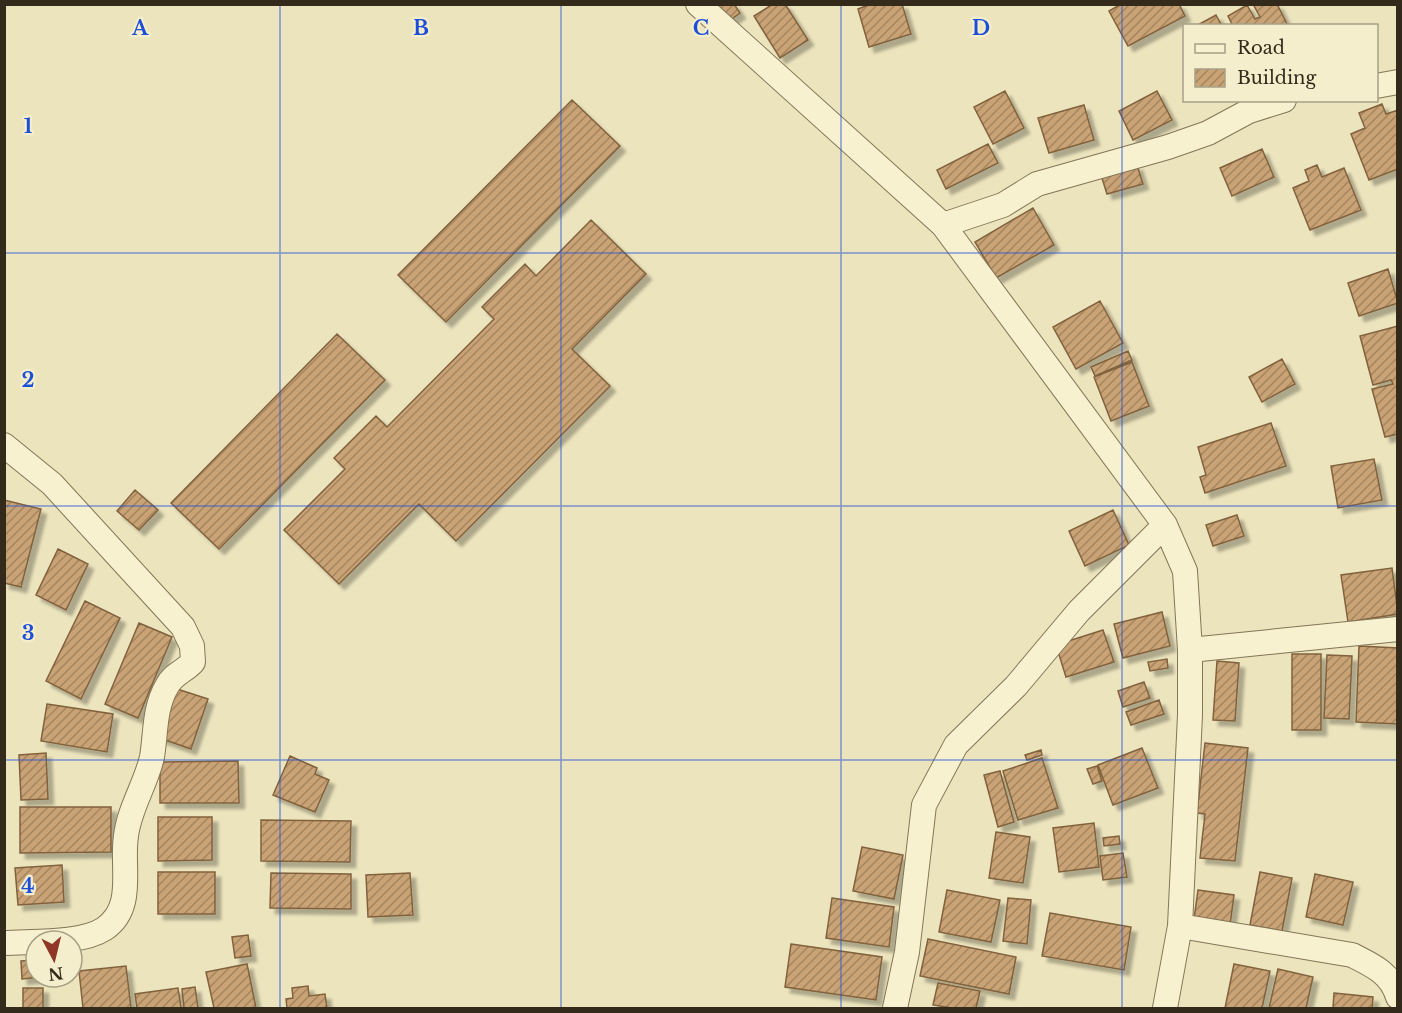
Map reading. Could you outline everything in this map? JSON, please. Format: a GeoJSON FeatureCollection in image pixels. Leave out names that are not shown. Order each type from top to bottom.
{"type":"FeatureCollection","features":[{"type":"Feature","properties":{"kind":"street"},"geometry":{"type":"LineString","coordinates":[[698,4],[943,225],[1165,525],[1185,572],[1190,650],[1190,715],[1180,926],[1166,1008]]}},
{"type":"Feature","properties":{"kind":"street"},"geometry":{"type":"LineString","coordinates":[[1378,86],[1398,82]]}},
{"type":"Feature","properties":{"kind":"street"},"geometry":{"type":"LineString","coordinates":[[943,225],[1003,205],[1037,184],[1168,147],[1208,133],[1249,111],[1278,102]]}},
{"type":"Feature","properties":{"kind":"street"},"geometry":{"type":"LineString","coordinates":[[4,445],[52,484],[183,627],[192,646],[194,662],[174,676],[166,686],[155,722],[152,756],[126,834],[126,891],[120,914],[104,929],[84,938],[4,943]]}},
{"type":"Feature","properties":{"kind":"street"},"geometry":{"type":"LineString","coordinates":[[895,1008],[907,952],[924,805],[956,745],[1016,686],[1079,611],[1165,525]]}},
{"type":"Feature","properties":{"kind":"street"},"geometry":{"type":"LineString","coordinates":[[1190,650],[1398,629]]}},
{"type":"Feature","properties":{"kind":"street"},"geometry":{"type":"LineString","coordinates":[[1180,926],[1352,956],[1377,967],[1394,986],[1398,997]]}},
{"type":"Feature","properties":{"kind":"building"},"geometry":{"type":"Polygon","coordinates":[[[712,4],[734,4],[740,13],[726,23],[712,4]]]}},
{"type":"Feature","properties":{"kind":"building"},"geometry":{"type":"Polygon","coordinates":[[[773,4],[785,4],[808,40],[780,58],[754,16],[773,4]]]}},
{"type":"Feature","properties":{"kind":"building"},"geometry":{"type":"Polygon","coordinates":[[[871,4],[902,4],[911,34],[869,47],[858,9],[871,4]]]}},
{"type":"Feature","properties":{"kind":"building"},"geometry":{"type":"Polygon","coordinates":[[[1121,4],[1179,4],[1185,16],[1128,46],[1109,11],[1121,4]]]}},
{"type":"Feature","properties":{"kind":"building"},"geometry":{"type":"Polygon","coordinates":[[[1253,4],[1277,4],[1287,24],[1232,24],[1228,16],[1247,5],[1255,19],[1260,17],[1253,4]]]}},
{"type":"Feature","properties":{"kind":"building"},"geometry":{"type":"Polygon","coordinates":[[[1216,15],[1221,24],[1200,24],[1216,15]]]}},
{"type":"Feature","properties":{"kind":"building"},"geometry":{"type":"Polygon","coordinates":[[[1005,91],[1024,128],[993,144],[974,107],[1005,91]]]}},
{"type":"Feature","properties":{"kind":"building"},"geometry":{"type":"Polygon","coordinates":[[[1157,91],[1172,120],[1133,140],[1119,111],[1157,91]]]}},
{"type":"Feature","properties":{"kind":"building"},"geometry":{"type":"Polygon","coordinates":[[[572,100],[620,146],[446,322],[398,275],[572,100]]]}},
{"type":"Feature","properties":{"kind":"building"},"geometry":{"type":"Polygon","coordinates":[[[1382,104],[1386,114],[1398,110],[1398,169],[1369,180],[1351,134],[1365,128],[1359,113],[1382,104]]]}},
{"type":"Feature","properties":{"kind":"building"},"geometry":{"type":"Polygon","coordinates":[[[1084,105],[1094,140],[1049,153],[1038,118],[1084,105]]]}},
{"type":"Feature","properties":{"kind":"building"},"geometry":{"type":"Polygon","coordinates":[[[988,144],[998,163],[946,189],[937,170],[988,144]]]}},
{"type":"Feature","properties":{"kind":"building"},"geometry":{"type":"Polygon","coordinates":[[[1262,149],[1274,177],[1232,196],[1220,168],[1262,149]]]}},
{"type":"Feature","properties":{"kind":"building"},"geometry":{"type":"Polygon","coordinates":[[[1137,165],[1143,184],[1107,194],[1101,175],[1137,165]]]}},
{"type":"Feature","properties":{"kind":"building"},"geometry":{"type":"Polygon","coordinates":[[[1317,165],[1322,177],[1344,168],[1361,210],[1310,230],[1293,188],[1309,181],[1305,170],[1317,165]]]}},
{"type":"Feature","properties":{"kind":"building"},"geometry":{"type":"Polygon","coordinates":[[[1033,208],[1054,245],[996,278],[975,242],[1033,208]]]}},
{"type":"Feature","properties":{"kind":"building"},"geometry":{"type":"Polygon","coordinates":[[[591,220],[646,274],[572,349],[610,386],[456,541],[419,504],[339,584],[284,530],[345,469],[334,458],[376,416],[387,427],[494,319],[482,307],[525,264],[536,276],[591,220]]]}},
{"type":"Feature","properties":{"kind":"building"},"geometry":{"type":"Polygon","coordinates":[[[1388,269],[1398,303],[1359,316],[1348,283],[1388,269]]]}},
{"type":"Feature","properties":{"kind":"building"},"geometry":{"type":"Polygon","coordinates":[[[1100,301],[1123,343],[1076,369],[1053,327],[1100,301]]]}},
{"type":"Feature","properties":{"kind":"building"},"geometry":{"type":"Polygon","coordinates":[[[1398,326],[1398,434],[1385,437],[1372,389],[1393,384],[1391,380],[1373,385],[1360,336],[1398,326]]]}},
{"type":"Feature","properties":{"kind":"building"},"geometry":{"type":"Polygon","coordinates":[[[337,334],[385,380],[219,549],[171,503],[337,334]]]}},
{"type":"Feature","properties":{"kind":"building"},"geometry":{"type":"Polygon","coordinates":[[[1128,351],[1132,360],[1095,376],[1091,367],[1128,351]]]}},
{"type":"Feature","properties":{"kind":"building"},"geometry":{"type":"Polygon","coordinates":[[[1282,359],[1295,384],[1262,402],[1249,377],[1282,359]]]}},
{"type":"Feature","properties":{"kind":"building"},"geometry":{"type":"Polygon","coordinates":[[[1132,362],[1149,406],[1111,421],[1094,377],[1132,362]]]}},
{"type":"Feature","properties":{"kind":"building"},"geometry":{"type":"Polygon","coordinates":[[[1271,423],[1286,466],[1205,493],[1200,477],[1206,475],[1198,447],[1271,423]]]}},
{"type":"Feature","properties":{"kind":"building"},"geometry":{"type":"Polygon","coordinates":[[[1374,459],[1382,500],[1338,508],[1331,466],[1374,459]]]}},
{"type":"Feature","properties":{"kind":"building"},"geometry":{"type":"Polygon","coordinates":[[[135,490],[158,510],[139,530],[117,511],[135,490]]]}},
{"type":"Feature","properties":{"kind":"building"},"geometry":{"type":"Polygon","coordinates":[[[4,500],[41,509],[21,587],[4,583],[4,500]]]}},
{"type":"Feature","properties":{"kind":"building"},"geometry":{"type":"Polygon","coordinates":[[[1113,510],[1129,545],[1085,566],[1069,531],[1113,510]]]}},
{"type":"Feature","properties":{"kind":"building"},"geometry":{"type":"Polygon","coordinates":[[[1237,515],[1244,536],[1213,546],[1206,525],[1237,515]]]}},
{"type":"Feature","properties":{"kind":"building"},"geometry":{"type":"Polygon","coordinates":[[[58,549],[88,564],[66,610],[36,595],[58,549]]]}},
{"type":"Feature","properties":{"kind":"building"},"geometry":{"type":"Polygon","coordinates":[[[1392,568],[1398,614],[1348,622],[1341,575],[1392,568]]]}},
{"type":"Feature","properties":{"kind":"building"},"geometry":{"type":"Polygon","coordinates":[[[85,601],[120,618],[81,699],[46,681],[85,601]]]}},
{"type":"Feature","properties":{"kind":"building"},"geometry":{"type":"Polygon","coordinates":[[[1162,612],[1170,646],[1123,658],[1114,624],[1162,612]]]}},
{"type":"Feature","properties":{"kind":"building"},"geometry":{"type":"Polygon","coordinates":[[[139,623],[172,637],[138,718],[105,704],[139,623]]]}},
{"type":"Feature","properties":{"kind":"building"},"geometry":{"type":"Polygon","coordinates":[[[1103,630],[1114,662],[1066,677],[1056,645],[1103,630]]]}},
{"type":"Feature","properties":{"kind":"building"},"geometry":{"type":"Polygon","coordinates":[[[1359,646],[1398,648],[1398,724],[1356,722],[1359,646]]]}},
{"type":"Feature","properties":{"kind":"building"},"geometry":{"type":"Polygon","coordinates":[[[1292,654],[1321,654],[1321,730],[1292,730],[1292,654]]]}},
{"type":"Feature","properties":{"kind":"building"},"geometry":{"type":"Polygon","coordinates":[[[1327,655],[1352,656],[1349,719],[1324,718],[1327,655]]]}},
{"type":"Feature","properties":{"kind":"building"},"geometry":{"type":"Polygon","coordinates":[[[1167,659],[1168,668],[1150,671],[1148,662],[1167,659]]]}},
{"type":"Feature","properties":{"kind":"building"},"geometry":{"type":"Polygon","coordinates":[[[1217,661],[1239,663],[1235,721],[1213,720],[1217,661]]]}},
{"type":"Feature","properties":{"kind":"building"},"geometry":{"type":"Polygon","coordinates":[[[1144,682],[1150,698],[1123,707],[1118,691],[1144,682]]]}},
{"type":"Feature","properties":{"kind":"building"},"geometry":{"type":"Polygon","coordinates":[[[171,687],[208,699],[191,749],[154,736],[171,687]]]}},
{"type":"Feature","properties":{"kind":"building"},"geometry":{"type":"Polygon","coordinates":[[[1159,700],[1164,714],[1131,725],[1126,712],[1159,700]]]}},
{"type":"Feature","properties":{"kind":"building"},"geometry":{"type":"Polygon","coordinates":[[[47,704],[113,714],[107,752],[41,741],[47,704]]]}},
{"type":"Feature","properties":{"kind":"building"},"geometry":{"type":"Polygon","coordinates":[[[1205,743],[1248,748],[1235,861],[1200,858],[1205,814],[1197,813],[1205,743]]]}},
{"type":"Feature","properties":{"kind":"building"},"geometry":{"type":"Polygon","coordinates":[[[1142,748],[1158,788],[1113,805],[1098,765],[1142,748]]]}},
{"type":"Feature","properties":{"kind":"building"},"geometry":{"type":"Polygon","coordinates":[[[1041,750],[1042,755],[1027,760],[1025,755],[1041,750]]]}},
{"type":"Feature","properties":{"kind":"building"},"geometry":{"type":"Polygon","coordinates":[[[46,753],[48,799],[21,800],[19,755],[46,753]]]}},
{"type":"Feature","properties":{"kind":"building"},"geometry":{"type":"Polygon","coordinates":[[[290,756],[317,768],[315,774],[329,780],[315,812],[273,795],[290,756]]]}},
{"type":"Feature","properties":{"kind":"building"},"geometry":{"type":"Polygon","coordinates":[[[1042,758],[1058,808],[1018,820],[1003,771],[1042,758]]]}},
{"type":"Feature","properties":{"kind":"building"},"geometry":{"type":"Polygon","coordinates":[[[238,761],[239,803],[160,803],[160,762],[238,761]]]}},
{"type":"Feature","properties":{"kind":"building"},"geometry":{"type":"Polygon","coordinates":[[[1097,766],[1102,781],[1093,784],[1087,769],[1097,766]]]}},
{"type":"Feature","properties":{"kind":"building"},"geometry":{"type":"Polygon","coordinates":[[[1000,771],[1014,822],[998,827],[984,775],[1000,771]]]}},
{"type":"Feature","properties":{"kind":"building"},"geometry":{"type":"Polygon","coordinates":[[[20,807],[111,807],[111,852],[20,853],[20,807]]]}},
{"type":"Feature","properties":{"kind":"building"},"geometry":{"type":"Polygon","coordinates":[[[158,817],[212,817],[212,860],[158,861],[158,817]]]}},
{"type":"Feature","properties":{"kind":"building"},"geometry":{"type":"Polygon","coordinates":[[[261,820],[351,821],[350,862],[261,861],[261,820]]]}},
{"type":"Feature","properties":{"kind":"building"},"geometry":{"type":"Polygon","coordinates":[[[1094,823],[1099,867],[1059,872],[1053,828],[1094,823]]]}},
{"type":"Feature","properties":{"kind":"building"},"geometry":{"type":"Polygon","coordinates":[[[996,832],[1030,837],[1023,883],[989,878],[996,832]]]}},
{"type":"Feature","properties":{"kind":"building"},"geometry":{"type":"Polygon","coordinates":[[[1119,836],[1120,844],[1104,846],[1103,838],[1119,836]]]}},
{"type":"Feature","properties":{"kind":"building"},"geometry":{"type":"Polygon","coordinates":[[[862,847],[903,855],[894,899],[853,891],[862,847]]]}},
{"type":"Feature","properties":{"kind":"building"},"geometry":{"type":"Polygon","coordinates":[[[1123,853],[1127,877],[1103,880],[1100,856],[1123,853]]]}},
{"type":"Feature","properties":{"kind":"building"},"geometry":{"type":"Polygon","coordinates":[[[62,865],[64,902],[18,905],[15,868],[62,865]]]}},
{"type":"Feature","properties":{"kind":"building"},"geometry":{"type":"Polygon","coordinates":[[[158,872],[215,872],[215,914],[158,914],[158,872]]]}},
{"type":"Feature","properties":{"kind":"building"},"geometry":{"type":"Polygon","coordinates":[[[1260,872],[1292,878],[1282,931],[1250,925],[1260,872]]]}},
{"type":"Feature","properties":{"kind":"building"},"geometry":{"type":"Polygon","coordinates":[[[271,873],[351,874],[351,909],[270,908],[271,873]]]}},
{"type":"Feature","properties":{"kind":"building"},"geometry":{"type":"Polygon","coordinates":[[[410,873],[413,915],[368,917],[366,875],[410,873]]]}},
{"type":"Feature","properties":{"kind":"building"},"geometry":{"type":"Polygon","coordinates":[[[1315,874],[1353,882],[1343,925],[1306,917],[1315,874]]]}},
{"type":"Feature","properties":{"kind":"building"},"geometry":{"type":"Polygon","coordinates":[[[947,890],[1000,900],[991,942],[939,932],[947,890]]]}},
{"type":"Feature","properties":{"kind":"building"},"geometry":{"type":"Polygon","coordinates":[[[1198,890],[1234,895],[1230,925],[1194,919],[1198,890]]]}},
{"type":"Feature","properties":{"kind":"building"},"geometry":{"type":"Polygon","coordinates":[[[832,898],[894,907],[889,947],[826,938],[832,898]]]}},
{"type":"Feature","properties":{"kind":"building"},"geometry":{"type":"Polygon","coordinates":[[[1008,898],[1031,900],[1027,944],[1003,941],[1008,898]]]}},
{"type":"Feature","properties":{"kind":"building"},"geometry":{"type":"Polygon","coordinates":[[[1050,913],[1131,927],[1124,970],[1042,956],[1050,913]]]}},
{"type":"Feature","properties":{"kind":"building"},"geometry":{"type":"Polygon","coordinates":[[[248,935],[251,956],[235,958],[232,937],[248,935]]]}},
{"type":"Feature","properties":{"kind":"building"},"geometry":{"type":"Polygon","coordinates":[[[928,939],[1016,957],[1009,994],[920,976],[928,939]]]}},
{"type":"Feature","properties":{"kind":"building"},"geometry":{"type":"Polygon","coordinates":[[[791,944],[882,957],[876,1000],[785,987],[791,944]]]}},
{"type":"Feature","properties":{"kind":"building"},"geometry":{"type":"Polygon","coordinates":[[[21,961],[24,961],[24,979],[22,979],[21,961]]]}},
{"type":"Feature","properties":{"kind":"building"},"geometry":{"type":"Polygon","coordinates":[[[247,964],[256,1008],[214,1008],[206,972],[247,964]]]}},
{"type":"Feature","properties":{"kind":"building"},"geometry":{"type":"Polygon","coordinates":[[[1234,964],[1270,971],[1262,1008],[1225,1008],[1234,964]]]}},
{"type":"Feature","properties":{"kind":"building"},"geometry":{"type":"Polygon","coordinates":[[[126,966],[131,1008],[83,1008],[81,989],[84,989],[84,970],[126,966]]]}},
{"type":"Feature","properties":{"kind":"building"},"geometry":{"type":"Polygon","coordinates":[[[1278,969],[1313,977],[1306,1008],[1269,1008],[1278,969]]]}},
{"type":"Feature","properties":{"kind":"building"},"geometry":{"type":"Polygon","coordinates":[[[938,983],[980,991],[976,1008],[933,1005],[938,983]]]}},
{"type":"Feature","properties":{"kind":"building"},"geometry":{"type":"Polygon","coordinates":[[[308,986],[309,996],[325,994],[327,1008],[287,1008],[286,999],[293,998],[292,988],[308,986]]]}},
{"type":"Feature","properties":{"kind":"building"},"geometry":{"type":"Polygon","coordinates":[[[195,987],[198,1008],[184,1008],[182,989],[195,987]]]}},
{"type":"Feature","properties":{"kind":"building"},"geometry":{"type":"Polygon","coordinates":[[[23,988],[43,989],[43,1008],[23,1008],[23,988]]]}},
{"type":"Feature","properties":{"kind":"building"},"geometry":{"type":"Polygon","coordinates":[[[178,988],[181,1008],[137,1008],[135,994],[178,988]]]}},
{"type":"Feature","properties":{"kind":"building"},"geometry":{"type":"Polygon","coordinates":[[[1334,993],[1373,997],[1372,1008],[1333,1008],[1334,993]]]}}]}
